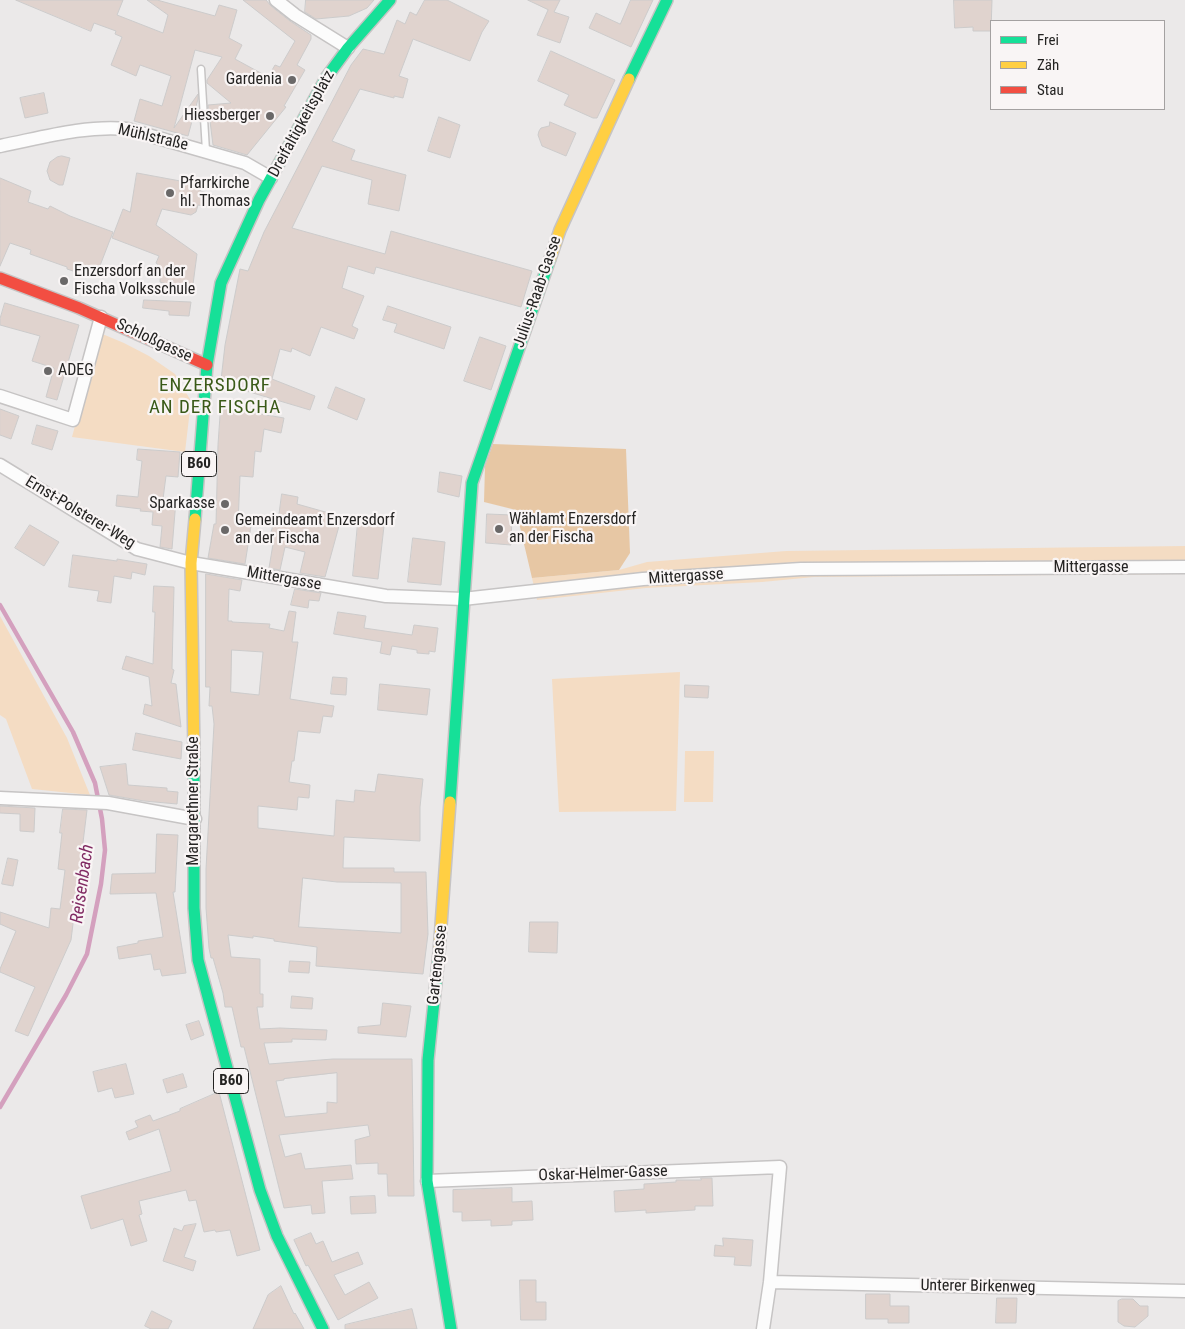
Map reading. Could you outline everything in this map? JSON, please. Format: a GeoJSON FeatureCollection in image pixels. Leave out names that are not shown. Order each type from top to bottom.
{"type":"FeatureCollection","features":[{"type":"Feature","properties":{"kind":"street"},"geometry":{"type":"LineString","coordinates":[[276,0],[348,48]]}},
{"type":"Feature","properties":{"kind":"street","name":"Dreifaltigkeitsplatz"},"geometry":{"type":"LineString","coordinates":[[233,255],[271,178],[326,78],[348,48],[390,0]]}},
{"type":"Feature","properties":{"kind":"street","name":"Julius-Raab-Gasse"},"geometry":{"type":"LineString","coordinates":[[463,599],[472,482],[560,230],[667,0]]}},
{"type":"Feature","properties":{"kind":"street","name":"Mühlstraße"},"geometry":{"type":"LineString","coordinates":[[0,146],[87,129],[108,127],[127,129],[245,163],[271,178]]}},
{"type":"Feature","properties":{"kind":"street","name":"Margarethner Straße"},"geometry":{"type":"LineString","coordinates":[[233,255],[221,283],[207,365],[191,563],[195,819],[194,908],[198,960],[260,1190],[277,1236],[323,1329]]}},
{"type":"Feature","properties":{"kind":"street","name":"Schloßgasse"},"geometry":{"type":"LineString","coordinates":[[0,278],[39,291],[101,317],[207,365]]}},
{"type":"Feature","properties":{"kind":"street","name":"Schloßgasse"},"geometry":{"type":"LineString","coordinates":[[0,396],[73,420],[101,317]]}},
{"type":"Feature","properties":{"kind":"street","name":"Ernst-Polsterer-Weg"},"geometry":{"type":"LineString","coordinates":[[0,465],[137,549],[191,563]]}},
{"type":"Feature","properties":{"kind":"street","name":"Mittergasse"},"geometry":{"type":"LineString","coordinates":[[191,563],[386,596],[463,599],[643,579],[801,569],[1185,567]]}},
{"type":"Feature","properties":{"kind":"street","name":"Gartengasse"},"geometry":{"type":"LineString","coordinates":[[451,1329],[427,1181],[428,1060],[441,935],[463,599]]}},
{"type":"Feature","properties":{"kind":"street"},"geometry":{"type":"LineString","coordinates":[[0,798],[108,803],[195,819]]}},
{"type":"Feature","properties":{"kind":"street","name":"Oskar-Helmer-Gasse"},"geometry":{"type":"LineString","coordinates":[[427,1181],[780,1167],[770,1282]]}},
{"type":"Feature","properties":{"kind":"street"},"geometry":{"type":"LineString","coordinates":[[763,1329],[770,1282]]}},
{"type":"Feature","properties":{"kind":"street","name":"Unterer Birkenweg"},"geometry":{"type":"LineString","coordinates":[[770,1282],[1185,1291]]}},
{"type":"Feature","properties":{"kind":"lane"},"geometry":{"type":"LineString","coordinates":[[201,69],[206,151]]}},
{"type":"Feature","properties":{"kind":"shaded area"},"geometry":{"type":"Polygon","coordinates":[[[100,333],[149,356],[175,374],[191,401],[185,452],[72,437],[100,333]]]}},
{"type":"Feature","properties":{"kind":"shaded area"},"geometry":{"type":"Polygon","coordinates":[[[493,444],[626,449],[630,553],[619,570],[532,578],[516,510],[484,502],[485,466],[493,444]]]}},
{"type":"Feature","properties":{"kind":"shaded area"},"geometry":{"type":"Polygon","coordinates":[[[1185,546],[1185,574],[814,577],[762,582],[646,588],[537,600],[532,578],[619,570],[647,562],[786,551],[1185,546]]]}},
{"type":"Feature","properties":{"kind":"shaded area"},"geometry":{"type":"Polygon","coordinates":[[[0,616],[67,738],[90,795],[32,789],[6,719],[0,715],[0,616]]]}},
{"type":"Feature","properties":{"kind":"shaded area"},"geometry":{"type":"Polygon","coordinates":[[[680,672],[676,811],[559,812],[552,679],[680,672]]]}},
{"type":"Feature","properties":{"kind":"shaded area"},"geometry":{"type":"Polygon","coordinates":[[[685,751],[714,751],[713,802],[684,802],[685,751]]]}},
{"type":"Feature","properties":{"kind":"building"},"geometry":{"type":"Polygon","coordinates":[[[16,0],[123,0],[117,15],[163,33],[168,15],[147,0],[157,0],[215,16],[219,5],[237,10],[229,38],[242,45],[235,59],[268,77],[275,65],[280,67],[295,41],[243,0],[266,0],[290,21],[311,35],[311,39],[297,65],[305,70],[284,106],[286,107],[247,155],[213,145],[208,105],[231,103],[207,83],[222,57],[195,50],[174,128],[198,94],[188,136],[134,121],[140,99],[162,106],[171,76],[140,65],[136,76],[111,65],[122,37],[115,34],[116,31],[94,23],[91,31],[16,0]]]}},
{"type":"Feature","properties":{"kind":"building"},"geometry":{"type":"Polygon","coordinates":[[[306,0],[374,0],[367,8],[349,16],[316,19],[305,12],[306,0]]]}},
{"type":"Feature","properties":{"kind":"building"},"geometry":{"type":"Polygon","coordinates":[[[425,0],[447,0],[489,21],[482,32],[470,61],[413,39],[399,76],[408,79],[403,98],[394,96],[394,98],[360,89],[332,141],[355,150],[351,160],[406,175],[399,211],[368,204],[372,180],[322,166],[292,228],[385,254],[391,231],[532,271],[521,307],[376,267],[374,274],[348,266],[342,288],[364,296],[352,326],[358,329],[354,339],[321,327],[310,356],[292,348],[291,352],[280,349],[272,379],[315,396],[310,410],[226,385],[221,380],[225,345],[240,269],[248,271],[264,232],[351,65],[363,49],[384,54],[397,20],[405,24],[410,12],[416,15],[425,0]]]}},
{"type":"Feature","properties":{"kind":"building"},"geometry":{"type":"Polygon","coordinates":[[[528,0],[560,0],[554,12],[569,17],[560,43],[537,35],[548,10],[528,0]]]}},
{"type":"Feature","properties":{"kind":"building"},"geometry":{"type":"Polygon","coordinates":[[[631,0],[653,0],[631,47],[589,28],[596,13],[620,24],[631,0]]]}},
{"type":"Feature","properties":{"kind":"building"},"geometry":{"type":"Polygon","coordinates":[[[954,0],[992,0],[990,31],[973,31],[973,27],[955,28],[954,0]]]}},
{"type":"Feature","properties":{"kind":"building"},"geometry":{"type":"Polygon","coordinates":[[[551,51],[615,80],[597,118],[564,105],[569,95],[538,81],[551,51]]]}},
{"type":"Feature","properties":{"kind":"building"},"geometry":{"type":"Polygon","coordinates":[[[44,93],[48,113],[25,118],[20,98],[44,93]]]}},
{"type":"Feature","properties":{"kind":"building"},"geometry":{"type":"Polygon","coordinates":[[[439,117],[460,125],[450,158],[428,151],[439,117]]]}},
{"type":"Feature","properties":{"kind":"building"},"geometry":{"type":"Polygon","coordinates":[[[550,122],[576,133],[566,156],[542,146],[538,135],[539,131],[541,128],[549,126],[550,122]]]}},
{"type":"Feature","properties":{"kind":"building"},"geometry":{"type":"Polygon","coordinates":[[[62,156],[70,158],[63,185],[59,185],[50,180],[47,171],[50,162],[62,156]]]}},
{"type":"Feature","properties":{"kind":"building"},"geometry":{"type":"Polygon","coordinates":[[[137,173],[202,185],[200,191],[212,194],[209,207],[198,205],[196,212],[191,215],[162,209],[156,225],[197,254],[192,292],[160,282],[161,267],[156,263],[159,256],[112,238],[123,209],[130,212],[137,173]]]}},
{"type":"Feature","properties":{"kind":"building"},"geometry":{"type":"Polygon","coordinates":[[[0,178],[31,191],[28,202],[48,209],[50,206],[70,216],[113,232],[96,276],[79,270],[79,273],[67,269],[67,267],[30,254],[31,250],[10,243],[0,266],[0,178]]]}},
{"type":"Feature","properties":{"kind":"building"},"geometry":{"type":"Polygon","coordinates":[[[144,300],[191,302],[189,316],[169,315],[169,311],[143,308],[144,300]]]}},
{"type":"Feature","properties":{"kind":"building","name":"ADEG"},"geometry":{"type":"Polygon","coordinates":[[[5,303],[79,325],[57,400],[46,397],[54,368],[32,361],[40,336],[0,325],[5,303]]]}},
{"type":"Feature","properties":{"kind":"building"},"geometry":{"type":"Polygon","coordinates":[[[388,306],[451,327],[444,349],[394,332],[397,324],[383,320],[388,306]]]}},
{"type":"Feature","properties":{"kind":"building"},"geometry":{"type":"Polygon","coordinates":[[[480,337],[506,346],[491,390],[464,381],[480,337]]]}},
{"type":"Feature","properties":{"kind":"building"},"geometry":{"type":"Polygon","coordinates":[[[336,387],[365,399],[357,420],[328,408],[336,387]]]}},
{"type":"Feature","properties":{"kind":"building"},"geometry":{"type":"Polygon","coordinates":[[[221,407],[284,418],[281,433],[264,429],[261,452],[255,451],[253,477],[240,476],[238,525],[251,526],[245,564],[208,558],[214,524],[216,524],[221,407]]]}},
{"type":"Feature","properties":{"kind":"building"},"geometry":{"type":"Polygon","coordinates":[[[0,409],[19,416],[11,439],[0,435],[0,409]]]}},
{"type":"Feature","properties":{"kind":"building"},"geometry":{"type":"Polygon","coordinates":[[[37,425],[58,431],[52,450],[32,444],[37,425]]]}},
{"type":"Feature","properties":{"kind":"building"},"geometry":{"type":"Polygon","coordinates":[[[138,449],[180,452],[178,477],[166,476],[163,499],[176,500],[172,549],[160,547],[162,526],[152,525],[153,512],[116,506],[117,495],[138,497],[142,461],[137,460],[138,449]]]}},
{"type":"Feature","properties":{"kind":"building"},"geometry":{"type":"Polygon","coordinates":[[[440,472],[462,476],[459,497],[438,492],[440,472]]]}},
{"type":"Feature","properties":{"kind":"building"},"geometry":{"type":"Polygon","coordinates":[[[282,494],[298,497],[297,504],[336,515],[333,525],[339,526],[325,577],[300,573],[305,552],[285,547],[280,570],[269,568],[273,544],[268,543],[273,525],[277,526],[282,494]]]}},
{"type":"Feature","properties":{"kind":"building","name":"Wählamt Enzersdorf an der Fischa"},"geometry":{"type":"Polygon","coordinates":[[[487,514],[512,515],[511,545],[486,543],[487,514]]]}},
{"type":"Feature","properties":{"kind":"building"},"geometry":{"type":"Polygon","coordinates":[[[358,523],[384,526],[378,579],[353,576],[358,523]]]}},
{"type":"Feature","properties":{"kind":"building"},"geometry":{"type":"Polygon","coordinates":[[[30,525],[59,542],[44,566],[15,548],[30,525]]]}},
{"type":"Feature","properties":{"kind":"building"},"geometry":{"type":"Polygon","coordinates":[[[413,538],[445,542],[441,585],[408,582],[413,538]]]}},
{"type":"Feature","properties":{"kind":"building"},"geometry":{"type":"Polygon","coordinates":[[[73,555],[147,564],[145,575],[132,572],[131,579],[114,576],[111,603],[97,601],[99,591],[69,587],[73,555]]]}},
{"type":"Feature","properties":{"kind":"building"},"geometry":{"type":"Polygon","coordinates":[[[206,574],[242,580],[240,591],[229,589],[228,621],[270,624],[269,628],[284,631],[289,611],[296,612],[292,642],[298,642],[290,699],[334,706],[332,717],[323,716],[320,733],[298,731],[289,782],[310,785],[309,798],[298,797],[297,810],[258,806],[258,828],[334,836],[336,800],[354,802],[355,790],[375,792],[378,774],[423,779],[420,807],[420,841],[344,837],[343,868],[394,868],[394,872],[426,872],[428,934],[423,974],[316,966],[317,947],[253,936],[253,938],[228,935],[231,957],[260,959],[260,994],[263,994],[263,1007],[257,1007],[260,1029],[327,1030],[326,1040],[292,1039],[292,1042],[264,1043],[269,1064],[333,1059],[412,1059],[414,1196],[388,1196],[387,1174],[378,1174],[378,1163],[356,1164],[355,1140],[370,1136],[368,1125],[279,1135],[285,1157],[301,1153],[305,1169],[351,1165],[353,1179],[322,1181],[325,1213],[312,1214],[311,1205],[284,1208],[244,1047],[241,1047],[232,1007],[225,1007],[223,993],[209,948],[206,869],[214,724],[212,706],[209,706],[210,687],[206,687],[206,574]],[[232,650],[231,692],[259,695],[263,652],[232,650]],[[303,878],[299,927],[401,933],[401,883],[337,882],[303,878]],[[337,1073],[276,1081],[285,1117],[327,1113],[327,1102],[337,1103],[337,1073]]]}},
{"type":"Feature","properties":{"kind":"building"},"geometry":{"type":"Polygon","coordinates":[[[154,586],[174,587],[172,669],[174,670],[171,683],[176,684],[181,727],[143,714],[145,704],[152,706],[149,677],[122,669],[126,656],[153,664],[154,586]]]}},
{"type":"Feature","properties":{"kind":"building"},"geometry":{"type":"Polygon","coordinates":[[[295,589],[321,593],[319,601],[309,600],[308,608],[291,605],[295,589]]]}},
{"type":"Feature","properties":{"kind":"building"},"geometry":{"type":"Polygon","coordinates":[[[338,612],[366,616],[364,628],[412,635],[414,625],[438,628],[435,652],[429,651],[429,654],[417,653],[417,650],[392,646],[390,655],[380,653],[382,642],[334,634],[338,612]]]}},
{"type":"Feature","properties":{"kind":"building"},"geometry":{"type":"Polygon","coordinates":[[[333,677],[347,678],[346,695],[331,694],[333,677]]]}},
{"type":"Feature","properties":{"kind":"building"},"geometry":{"type":"Polygon","coordinates":[[[380,684],[430,689],[427,715],[378,710],[380,684]]]}},
{"type":"Feature","properties":{"kind":"building"},"geometry":{"type":"Polygon","coordinates":[[[685,685],[709,686],[708,698],[685,697],[685,685]]]}},
{"type":"Feature","properties":{"kind":"building"},"geometry":{"type":"Polygon","coordinates":[[[136,733],[182,742],[181,759],[133,750],[136,733]]]}},
{"type":"Feature","properties":{"kind":"building"},"geometry":{"type":"Polygon","coordinates":[[[126,764],[128,785],[167,788],[167,791],[178,792],[177,804],[109,795],[100,767],[126,764]]]}},
{"type":"Feature","properties":{"kind":"building"},"geometry":{"type":"Polygon","coordinates":[[[0,806],[35,808],[34,832],[20,831],[20,814],[0,813],[0,806]]]}},
{"type":"Feature","properties":{"kind":"building"},"geometry":{"type":"Polygon","coordinates":[[[63,809],[87,810],[71,940],[28,1036],[15,1031],[35,987],[0,972],[16,931],[0,924],[0,912],[49,928],[51,908],[60,909],[65,870],[58,869],[63,809]]]}},
{"type":"Feature","properties":{"kind":"building"},"geometry":{"type":"Polygon","coordinates":[[[157,834],[178,835],[175,892],[173,892],[186,973],[162,976],[160,969],[154,970],[151,954],[119,959],[117,947],[163,937],[156,893],[110,894],[112,874],[155,873],[157,834]]]}},
{"type":"Feature","properties":{"kind":"building"},"geometry":{"type":"Polygon","coordinates":[[[8,858],[18,860],[13,886],[2,884],[8,858]]]}},
{"type":"Feature","properties":{"kind":"building"},"geometry":{"type":"Polygon","coordinates":[[[530,922],[558,922],[557,953],[529,952],[530,922]]]}},
{"type":"Feature","properties":{"kind":"building"},"geometry":{"type":"Polygon","coordinates":[[[290,961],[310,962],[309,973],[289,972],[290,961]]]}},
{"type":"Feature","properties":{"kind":"building"},"geometry":{"type":"Polygon","coordinates":[[[292,996],[313,998],[312,1009],[291,1008],[292,996]]]}},
{"type":"Feature","properties":{"kind":"building"},"geometry":{"type":"Polygon","coordinates":[[[383,1003],[411,1006],[406,1037],[358,1033],[358,1027],[380,1025],[383,1003]]]}},
{"type":"Feature","properties":{"kind":"building"},"geometry":{"type":"Polygon","coordinates":[[[199,1021],[204,1035],[191,1040],[186,1025],[199,1021]]]}},
{"type":"Feature","properties":{"kind":"building"},"geometry":{"type":"Polygon","coordinates":[[[126,1064],[134,1094],[115,1098],[112,1088],[98,1092],[93,1072],[126,1064]]]}},
{"type":"Feature","properties":{"kind":"building"},"geometry":{"type":"Polygon","coordinates":[[[183,1074],[187,1087],[167,1093],[163,1080],[183,1074]]]}},
{"type":"Feature","properties":{"kind":"building"},"geometry":{"type":"Polygon","coordinates":[[[219,1092],[260,1250],[237,1256],[230,1230],[204,1232],[196,1200],[189,1201],[186,1190],[139,1201],[142,1214],[139,1215],[147,1241],[131,1246],[123,1219],[91,1229],[81,1196],[171,1171],[159,1129],[129,1140],[126,1132],[138,1127],[135,1121],[150,1115],[153,1121],[180,1111],[180,1109],[219,1092]]]}},
{"type":"Feature","properties":{"kind":"building"},"geometry":{"type":"Polygon","coordinates":[[[701,1178],[712,1178],[713,1206],[695,1206],[695,1210],[646,1213],[646,1210],[615,1212],[614,1191],[644,1189],[644,1184],[676,1182],[676,1180],[701,1180],[701,1178]]]}},
{"type":"Feature","properties":{"kind":"building"},"geometry":{"type":"Polygon","coordinates":[[[512,1188],[512,1202],[532,1201],[533,1220],[512,1221],[512,1225],[491,1226],[491,1220],[462,1221],[462,1212],[453,1212],[453,1190],[512,1188]]]}},
{"type":"Feature","properties":{"kind":"building"},"geometry":{"type":"Polygon","coordinates":[[[375,1196],[376,1213],[351,1214],[350,1197],[375,1196]]]}},
{"type":"Feature","properties":{"kind":"building"},"geometry":{"type":"Polygon","coordinates":[[[196,1224],[184,1257],[196,1261],[193,1271],[163,1261],[174,1228],[182,1231],[184,1226],[196,1224]]]}},
{"type":"Feature","properties":{"kind":"building"},"geometry":{"type":"Polygon","coordinates":[[[311,1233],[316,1244],[323,1241],[332,1262],[358,1252],[363,1264],[334,1275],[345,1295],[369,1282],[378,1298],[338,1320],[308,1265],[306,1266],[294,1240],[311,1233]]]}},
{"type":"Feature","properties":{"kind":"building"},"geometry":{"type":"Polygon","coordinates":[[[723,1238],[753,1240],[751,1266],[734,1265],[735,1257],[714,1256],[715,1245],[723,1246],[723,1238]]]}},
{"type":"Feature","properties":{"kind":"building"},"geometry":{"type":"Polygon","coordinates":[[[520,1280],[536,1280],[536,1302],[546,1302],[546,1320],[521,1320],[520,1280]]]}},
{"type":"Feature","properties":{"kind":"building"},"geometry":{"type":"Polygon","coordinates":[[[281,1286],[294,1314],[304,1329],[253,1329],[268,1295],[281,1286]]]}},
{"type":"Feature","properties":{"kind":"building"},"geometry":{"type":"Polygon","coordinates":[[[866,1294],[890,1294],[890,1306],[909,1306],[909,1323],[888,1323],[888,1319],[866,1319],[866,1294]]]}},
{"type":"Feature","properties":{"kind":"building"},"geometry":{"type":"Polygon","coordinates":[[[997,1298],[1017,1298],[1016,1323],[996,1323],[997,1298]]]}},
{"type":"Feature","properties":{"kind":"building"},"geometry":{"type":"Polygon","coordinates":[[[1133,1299],[1140,1306],[1148,1306],[1148,1316],[1135,1327],[1124,1326],[1118,1322],[1118,1301],[1133,1299]]]}},
{"type":"Feature","properties":{"kind":"building"},"geometry":{"type":"Polygon","coordinates":[[[412,1309],[417,1329],[345,1329],[345,1325],[412,1309]]]}},
{"type":"Feature","properties":{"kind":"building"},"geometry":{"type":"Polygon","coordinates":[[[152,1311],[172,1321],[168,1329],[151,1329],[145,1326],[152,1311]]]}},
{"type":"Feature","properties":{"kind":"waterway","name":"Reisenbach"},"geometry":{"type":"LineString","coordinates":[[0,605],[73,732],[95,783],[102,819],[105,850],[101,884],[87,954],[66,995],[0,1107]]}},
{"type":"Feature","properties":{"kind":"traffic: fast"},"geometry":{"type":"LineString","coordinates":[[195,519],[207,365],[221,283],[259,200],[326,78],[348,48],[390,0]]}},
{"type":"Feature","properties":{"kind":"traffic: fast"},"geometry":{"type":"LineString","coordinates":[[629,79],[667,0]]}},
{"type":"Feature","properties":{"kind":"traffic: fast"},"geometry":{"type":"LineString","coordinates":[[450,802],[472,483],[550,259]]}},
{"type":"Feature","properties":{"kind":"traffic: fast"},"geometry":{"type":"LineString","coordinates":[[194,755],[194,908],[198,960],[260,1190],[277,1236],[323,1329]]}},
{"type":"Feature","properties":{"kind":"traffic: fast"},"geometry":{"type":"LineString","coordinates":[[439,953],[428,1060],[427,1181],[451,1329]]}},
{"type":"Feature","properties":{"kind":"traffic: slow"},"geometry":{"type":"LineString","coordinates":[[550,259],[560,230],[629,79]]}},
{"type":"Feature","properties":{"kind":"traffic: slow"},"geometry":{"type":"LineString","coordinates":[[194,755],[191,563],[195,519]]}},
{"type":"Feature","properties":{"kind":"traffic: slow"},"geometry":{"type":"LineString","coordinates":[[439,953],[450,802]]}},
{"type":"Feature","properties":{"kind":"traffic: jam"},"geometry":{"type":"LineString","coordinates":[[0,278],[79,308],[207,365]]}},
{"type":"Feature","properties":{"kind":"place","name":"Gardenia"},"geometry":{"type":"Point","coordinates":[292,80]}},
{"type":"Feature","properties":{"kind":"place","name":"Hiessberger"},"geometry":{"type":"Point","coordinates":[270,116]}},
{"type":"Feature","properties":{"kind":"place","name":"Pfarrkirche hl. Thomas"},"geometry":{"type":"Point","coordinates":[170,193]}},
{"type":"Feature","properties":{"kind":"place","name":"Enzersdorf an der Fischa Volksschule"},"geometry":{"type":"Point","coordinates":[64,281]}},
{"type":"Feature","properties":{"kind":"place","name":"ADEG"},"geometry":{"type":"Point","coordinates":[48,371]}},
{"type":"Feature","properties":{"kind":"place","name":"Sparkasse"},"geometry":{"type":"Point","coordinates":[225,504]}},
{"type":"Feature","properties":{"kind":"place","name":"Wählamt Enzersdorf an der Fischa"},"geometry":{"type":"Point","coordinates":[499,529]}},
{"type":"Feature","properties":{"kind":"place","name":"Gemeindeamt Enzersdorf an der Fischa"},"geometry":{"type":"Point","coordinates":[225,530]}},
{"type":"Feature","properties":{"kind":"district","name":"ENZERSDORF AN DER FISCHA"},"geometry":{"type":"Point","coordinates":[215,397]}}]}
